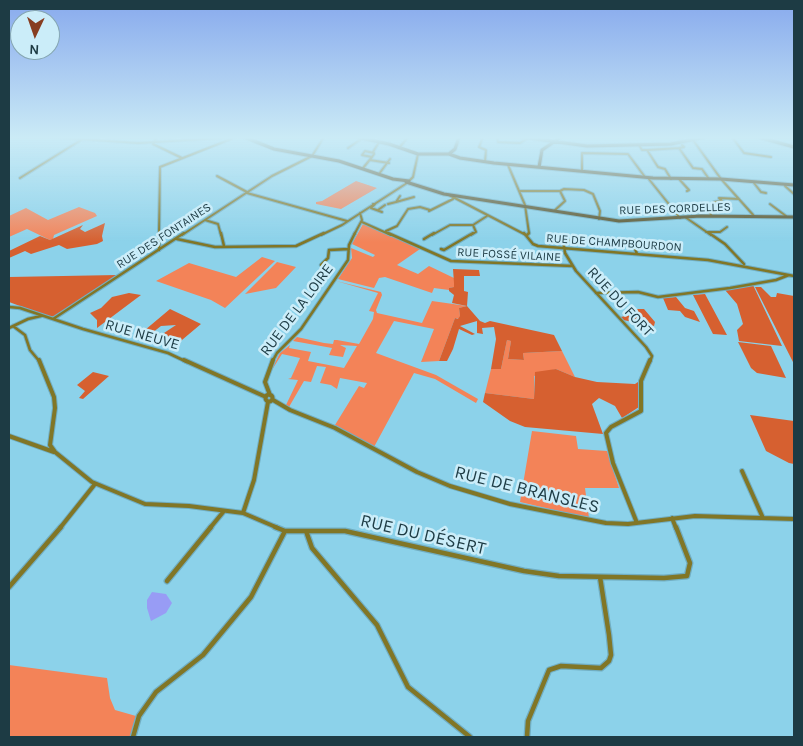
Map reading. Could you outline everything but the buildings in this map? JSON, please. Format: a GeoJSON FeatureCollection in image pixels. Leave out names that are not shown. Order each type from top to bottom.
{"type":"FeatureCollection","features":[{"type":"Feature","properties":{"kind":"street"},"geometry":{"type":"LineString","coordinates":[[20,178],[30,172]]}},
{"type":"Feature","properties":{"kind":"street"},"geometry":{"type":"LineString","coordinates":[[159,250],[160,172]]}},
{"type":"Feature","properties":{"kind":"street","name":"RUE DES FONTAINES"},"geometry":{"type":"LineString","coordinates":[[54,319],[280,172]]}},
{"type":"Feature","properties":{"kind":"street","name":"RUE DES CORDELLES"},"geometry":{"type":"LineString","coordinates":[[373,172],[449,194],[599,219],[622,221],[712,216],[794,217]]}},
{"type":"Feature","properties":{"kind":"street"},"geometry":{"type":"LineString","coordinates":[[176,239],[206,246],[296,246],[323,235],[392,194],[413,177],[414,172]]}},
{"type":"Feature","properties":{"kind":"street"},"geometry":{"type":"LineString","coordinates":[[511,172],[525,207],[529,233],[527,235]]}},
{"type":"Feature","properties":{"kind":"street"},"geometry":{"type":"LineString","coordinates":[[590,172],[647,178],[721,179],[785,186],[794,185]]}},
{"type":"Feature","properties":{"kind":"street"},"geometry":{"type":"LineString","coordinates":[[642,172],[681,218],[725,244],[744,264]]}},
{"type":"Feature","properties":{"kind":"street"},"geometry":{"type":"LineString","coordinates":[[667,172],[671,178]]}},
{"type":"Feature","properties":{"kind":"street"},"geometry":{"type":"LineString","coordinates":[[703,172],[709,179]]}},
{"type":"Feature","properties":{"kind":"street"},"geometry":{"type":"LineString","coordinates":[[716,172],[755,217]]}},
{"type":"Feature","properties":{"kind":"street"},"geometry":{"type":"LineString","coordinates":[[217,176],[247,192],[348,221]]}},
{"type":"Feature","properties":{"kind":"street"},"geometry":{"type":"LineString","coordinates":[[679,179],[689,190],[687,191]]}},
{"type":"Feature","properties":{"kind":"street"},"geometry":{"type":"LineString","coordinates":[[754,183],[761,192],[766,192]]}},
{"type":"Feature","properties":{"kind":"street"},"geometry":{"type":"LineString","coordinates":[[785,186],[794,194]]}},
{"type":"Feature","properties":{"kind":"street"},"geometry":{"type":"LineString","coordinates":[[520,191],[577,190],[593,194],[600,211],[599,219]]}},
{"type":"Feature","properties":{"kind":"street"},"geometry":{"type":"LineString","coordinates":[[554,211],[565,201],[560,191]]}},
{"type":"Feature","properties":{"kind":"street"},"geometry":{"type":"LineString","coordinates":[[392,194],[408,199]]}},
{"type":"Feature","properties":{"kind":"street","name":"RUE DE CHAMPBOURDON"},"geometry":{"type":"LineString","coordinates":[[449,194],[453,199],[527,235],[535,246],[565,250],[684,257],[744,264],[794,276]]}},
{"type":"Feature","properties":{"kind":"street"},"geometry":{"type":"LineString","coordinates":[[396,202],[400,196]]}},
{"type":"Feature","properties":{"kind":"street"},"geometry":{"type":"LineString","coordinates":[[388,204],[414,197]]}},
{"type":"Feature","properties":{"kind":"street"},"geometry":{"type":"LineString","coordinates":[[714,202],[722,201],[719,198],[740,199]]}},
{"type":"Feature","properties":{"kind":"street"},"geometry":{"type":"LineString","coordinates":[[385,231],[397,226],[408,209],[420,207],[429,211],[453,199]]}},
{"type":"Feature","properties":{"kind":"street"},"geometry":{"type":"LineString","coordinates":[[702,203],[712,216]]}},
{"type":"Feature","properties":{"kind":"street"},"geometry":{"type":"LineString","coordinates":[[374,204],[371,208],[380,211],[385,205]]}},
{"type":"Feature","properties":{"kind":"street"},"geometry":{"type":"LineString","coordinates":[[770,204],[786,216]]}},
{"type":"Feature","properties":{"kind":"street"},"geometry":{"type":"LineString","coordinates":[[360,213],[362,222]]}},
{"type":"Feature","properties":{"kind":"street"},"geometry":{"type":"LineString","coordinates":[[424,239],[450,225],[473,224],[487,216]]}},
{"type":"Feature","properties":{"kind":"street"},"geometry":{"type":"LineString","coordinates":[[204,220],[218,224],[224,246]]}},
{"type":"Feature","properties":{"kind":"street","name":"RUE FOSSÉ VILAINE"},"geometry":{"type":"LineString","coordinates":[[362,222],[451,261],[573,266]]}},
{"type":"Feature","properties":{"kind":"street","name":"RUE DE LA LOIRE"},"geometry":{"type":"LineString","coordinates":[[270,395],[265,382],[272,361],[277,353],[301,329],[320,298],[346,263],[349,258],[349,249],[362,222]]}},
{"type":"Feature","properties":{"kind":"street"},"geometry":{"type":"LineString","coordinates":[[441,249],[444,250],[476,232],[473,224]]}},
{"type":"Feature","properties":{"kind":"street"},"geometry":{"type":"LineString","coordinates":[[705,232],[720,232],[727,227]]}},
{"type":"Feature","properties":{"kind":"street"},"geometry":{"type":"LineString","coordinates":[[552,239],[632,243],[637,254]]}},
{"type":"Feature","properties":{"kind":"street","name":"RUE DU FORT"},"geometry":{"type":"LineString","coordinates":[[563,240],[565,250],[573,266],[652,356],[641,381],[641,411],[611,427],[606,434],[613,464],[637,523]]}},
{"type":"Feature","properties":{"kind":"street"},"geometry":{"type":"LineString","coordinates":[[321,265],[328,258],[329,250],[349,249]]}},
{"type":"Feature","properties":{"kind":"street"},"geometry":{"type":"LineString","coordinates":[[596,293],[638,292],[658,297],[730,288],[776,280],[789,275]]}},
{"type":"Feature","properties":{"kind":"street","name":"RUE NEUVE"},"geometry":{"type":"LineString","coordinates":[[9,307],[20,308],[170,353],[266,396]]}},
{"type":"Feature","properties":{"kind":"street"},"geometry":{"type":"LineString","coordinates":[[9,328],[42,316]]}},
{"type":"Feature","properties":{"kind":"street"},"geometry":{"type":"LineString","coordinates":[[13,326],[25,335],[30,350],[42,363],[54,397],[55,408],[50,444],[54,452]]}},
{"type":"Feature","properties":{"kind":"street"},"geometry":{"type":"LineString","coordinates":[[243,513],[254,480],[268,402],[266,396],[270,395],[273,397],[273,400],[268,402]]}},
{"type":"Feature","properties":{"kind":"street","name":"RUE DE BRANSLES"},"geometry":{"type":"LineString","coordinates":[[273,400],[290,410],[335,428],[383,455],[450,486],[510,504],[596,522],[620,524],[695,516],[794,519]]}},
{"type":"Feature","properties":{"kind":"street"},"geometry":{"type":"LineString","coordinates":[[9,436],[41,449],[54,452]]}},
{"type":"Feature","properties":{"kind":"street"},"geometry":{"type":"LineString","coordinates":[[41,449],[50,444]]}},
{"type":"Feature","properties":{"kind":"street","name":"RUE DU DÉSERT"},"geometry":{"type":"LineString","coordinates":[[54,452],[95,484],[144,504],[189,506],[243,513],[285,530],[345,531],[524,571],[559,576],[664,578],[687,576],[690,563],[672,518]]}},
{"type":"Feature","properties":{"kind":"street"},"geometry":{"type":"LineString","coordinates":[[742,471],[763,518]]}},
{"type":"Feature","properties":{"kind":"street"},"geometry":{"type":"LineString","coordinates":[[9,587],[43,550],[95,484]]}},
{"type":"Feature","properties":{"kind":"street"},"geometry":{"type":"LineString","coordinates":[[167,581],[225,510]]}},
{"type":"Feature","properties":{"kind":"street"},"geometry":{"type":"LineString","coordinates":[[133,737],[139,716],[156,692],[198,661],[251,597],[285,530]]}},
{"type":"Feature","properties":{"kind":"street"},"geometry":{"type":"LineString","coordinates":[[306,531],[312,548],[377,625],[408,687],[470,737]]}},
{"type":"Feature","properties":{"kind":"street"},"geometry":{"type":"LineString","coordinates":[[527,737],[528,721],[549,670],[561,666],[601,668],[609,661],[611,655],[609,635],[600,577]]}},
{"type":"Feature","properties":{"kind":"shaded area"},"geometry":{"type":"Polygon","coordinates":[[[356,181],[377,188],[341,209],[316,204],[316,202],[322,201],[356,181]]]}},
{"type":"Feature","properties":{"kind":"shaded area"},"geometry":{"type":"Polygon","coordinates":[[[79,207],[95,213],[97,216],[54,235],[53,239],[50,240],[27,229],[9,237],[9,216],[26,208],[48,220],[79,207]]]}},
{"type":"Feature","properties":{"kind":"shaded area"},"geometry":{"type":"Polygon","coordinates":[[[105,223],[102,236],[103,241],[97,244],[67,249],[59,245],[31,254],[25,251],[9,258],[9,251],[40,236],[50,240],[83,225],[80,229],[85,232],[105,223]]]}},
{"type":"Feature","properties":{"kind":"shaded area"},"geometry":{"type":"Polygon","coordinates":[[[363,224],[403,239],[420,249],[397,265],[418,274],[429,266],[454,278],[454,287],[449,288],[449,290],[434,288],[432,293],[385,277],[379,278],[374,288],[338,279],[352,258],[351,248],[373,257],[375,255],[352,244],[363,224]]]}},
{"type":"Feature","properties":{"kind":"shaded area"},"geometry":{"type":"Polygon","coordinates":[[[262,257],[275,261],[225,308],[211,300],[156,281],[189,263],[236,277],[262,257]]]}},
{"type":"Feature","properties":{"kind":"shaded area"},"geometry":{"type":"Polygon","coordinates":[[[277,262],[296,267],[276,288],[245,294],[277,262]]]}},
{"type":"Feature","properties":{"kind":"shaded area"},"geometry":{"type":"Polygon","coordinates":[[[453,269],[479,270],[480,276],[464,276],[464,291],[468,292],[467,306],[452,303],[454,295],[449,291],[449,288],[454,287],[453,269]]]}},
{"type":"Feature","properties":{"kind":"shaded area"},"geometry":{"type":"Polygon","coordinates":[[[117,275],[53,318],[9,302],[9,277],[117,275]]]}},
{"type":"Feature","properties":{"kind":"shaded area"},"geometry":{"type":"Polygon","coordinates":[[[336,281],[381,292],[382,295],[376,310],[377,313],[422,323],[432,301],[467,306],[459,308],[459,319],[455,318],[439,361],[421,362],[434,329],[394,321],[376,353],[436,375],[478,399],[476,403],[435,379],[414,373],[374,447],[335,425],[359,386],[364,388],[367,383],[340,378],[337,389],[331,385],[320,383],[326,367],[317,366],[311,382],[304,381],[289,407],[286,405],[298,380],[288,379],[291,378],[300,358],[282,354],[270,373],[280,353],[290,345],[289,348],[311,352],[308,361],[344,368],[357,346],[340,345],[346,348],[343,357],[329,355],[332,348],[293,341],[297,337],[324,343],[333,344],[334,340],[337,340],[359,344],[373,319],[374,312],[369,311],[378,293],[336,281]]]}},
{"type":"Feature","properties":{"kind":"shaded area"},"geometry":{"type":"Polygon","coordinates":[[[753,285],[782,346],[739,341],[737,330],[743,324],[737,304],[725,290],[753,285]]]}},
{"type":"Feature","properties":{"kind":"shaded area"},"geometry":{"type":"Polygon","coordinates":[[[755,287],[761,287],[771,297],[776,297],[777,293],[794,296],[794,364],[755,287]]]}},
{"type":"Feature","properties":{"kind":"shaded area"},"geometry":{"type":"Polygon","coordinates":[[[129,293],[141,295],[97,328],[97,320],[90,313],[101,308],[112,297],[129,293]]]}},
{"type":"Feature","properties":{"kind":"shaded area"},"geometry":{"type":"Polygon","coordinates":[[[705,294],[727,335],[713,334],[693,295],[705,294]]]}},
{"type":"Feature","properties":{"kind":"shaded area"},"geometry":{"type":"Polygon","coordinates":[[[676,297],[685,308],[694,311],[700,322],[685,317],[680,311],[668,310],[663,298],[676,297]]]}},
{"type":"Feature","properties":{"kind":"shaded area"},"geometry":{"type":"Polygon","coordinates":[[[467,306],[480,321],[485,323],[490,321],[554,335],[562,351],[523,353],[524,360],[508,359],[511,341],[507,340],[501,369],[491,369],[496,339],[494,327],[482,328],[483,334],[477,333],[477,321],[460,326],[475,334],[472,335],[459,329],[447,361],[439,361],[455,318],[458,319],[460,316],[459,308],[467,306]]]}},
{"type":"Feature","properties":{"kind":"shaded area"},"geometry":{"type":"Polygon","coordinates":[[[170,309],[201,324],[176,345],[181,337],[174,341],[164,333],[176,325],[161,326],[152,333],[145,330],[170,309]]]}},
{"type":"Feature","properties":{"kind":"shaded area"},"geometry":{"type":"Polygon","coordinates":[[[631,309],[644,309],[655,322],[654,326],[623,320],[620,317],[633,315],[631,309]]]}},
{"type":"Feature","properties":{"kind":"shaded area"},"geometry":{"type":"Polygon","coordinates":[[[507,340],[511,341],[508,359],[524,360],[523,353],[562,351],[575,377],[556,369],[534,376],[534,399],[485,393],[491,369],[501,369],[507,340]]]}},
{"type":"Feature","properties":{"kind":"shaded area"},"geometry":{"type":"Polygon","coordinates":[[[738,342],[771,346],[786,378],[757,373],[751,368],[738,342]]]}},
{"type":"Feature","properties":{"kind":"shaded area"},"geometry":{"type":"Polygon","coordinates":[[[556,369],[575,377],[597,382],[635,384],[638,382],[639,407],[622,418],[615,406],[599,398],[592,404],[603,434],[525,427],[510,421],[483,402],[485,393],[534,399],[535,372],[556,369]]]}},
{"type":"Feature","properties":{"kind":"shaded area"},"geometry":{"type":"Polygon","coordinates":[[[93,372],[109,376],[83,399],[79,398],[85,391],[77,385],[93,372]]]}},
{"type":"Feature","properties":{"kind":"shaded area"},"geometry":{"type":"Polygon","coordinates":[[[750,415],[794,421],[794,464],[766,451],[750,415]]]}},
{"type":"Feature","properties":{"kind":"shaded area"},"geometry":{"type":"Polygon","coordinates":[[[532,431],[576,436],[578,449],[607,451],[619,488],[585,488],[589,518],[520,502],[532,431]]]}},
{"type":"Feature","properties":{"kind":"shaded area"},"geometry":{"type":"Polygon","coordinates":[[[9,665],[107,678],[110,698],[115,710],[136,716],[130,737],[9,737],[9,665]]]}},
{"type":"Feature","properties":{"kind":"water"},"geometry":{"type":"Polygon","coordinates":[[[152,592],[166,594],[172,603],[166,613],[151,621],[147,600],[152,592]]]}}]}
